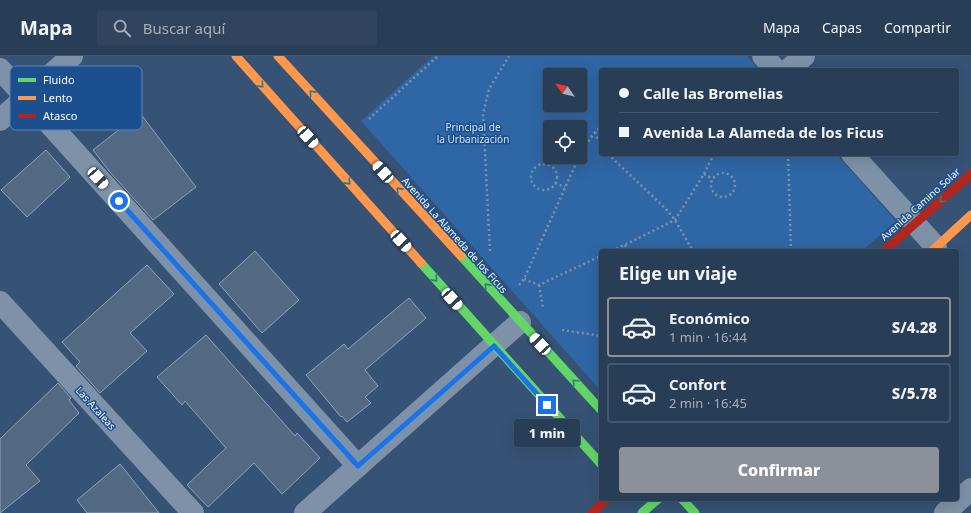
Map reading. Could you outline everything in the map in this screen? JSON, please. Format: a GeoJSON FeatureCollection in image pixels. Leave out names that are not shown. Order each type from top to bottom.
{"type":"FeatureCollection","features":[{"type":"Feature","properties":{"kind":"street"},"geometry":{"type":"LineString","coordinates":[[61,66],[72,56]]}},
{"type":"Feature","properties":{"kind":"street"},"geometry":{"type":"LineString","coordinates":[[236,56],[599,462]]}},
{"type":"Feature","properties":{"kind":"street","name":"Avenida La Alameda de los Ficus"},"geometry":{"type":"LineString","coordinates":[[278,56],[599,408]]}},
{"type":"Feature","properties":{"kind":"street"},"geometry":{"type":"LineString","coordinates":[[763,56],[774,68]]}},
{"type":"Feature","properties":{"kind":"street"},"geometry":{"type":"LineString","coordinates":[[790,68],[804,56]]}},
{"type":"Feature","properties":{"kind":"street"},"geometry":{"type":"LineString","coordinates":[[0,70],[10,80]]}},
{"type":"Feature","properties":{"kind":"street"},"geometry":{"type":"LineString","coordinates":[[0,120],[10,111]]}},
{"type":"Feature","properties":{"kind":"street"},"geometry":{"type":"LineString","coordinates":[[56,130],[358,466]]}},
{"type":"Feature","properties":{"kind":"street"},"geometry":{"type":"LineString","coordinates":[[854,156],[915,224],[934,249],[971,215]]}},
{"type":"Feature","properties":{"kind":"street","name":"Avenida Camino Solar"},"geometry":{"type":"LineString","coordinates":[[886,249],[971,174]]}},
{"type":"Feature","properties":{"kind":"street","name":"Las Azaleas"},"geometry":{"type":"LineString","coordinates":[[0,302],[193,513]]}},
{"type":"Feature","properties":{"kind":"street"},"geometry":{"type":"LineString","coordinates":[[305,513],[520,322]]}},
{"type":"Feature","properties":{"kind":"street"},"geometry":{"type":"LineString","coordinates":[[949,512],[971,489]]}},
{"type":"Feature","properties":{"kind":"street"},"geometry":{"type":"LineString","coordinates":[[592,513],[606,501]]}},
{"type":"Feature","properties":{"kind":"street"},"geometry":{"type":"LineString","coordinates":[[636,503],[644,512],[656,501]]}},
{"type":"Feature","properties":{"kind":"street"},"geometry":{"type":"LineString","coordinates":[[684,501],[695,513]]}},
{"type":"Feature","properties":{"kind":"path"},"geometry":{"type":"LineString","coordinates":[[365,122],[438,56]]}},
{"type":"Feature","properties":{"kind":"path"},"geometry":{"type":"LineString","coordinates":[[490,253],[483,114],[489,89],[509,56]]}},
{"type":"Feature","properties":{"kind":"path"},"geometry":{"type":"LineString","coordinates":[[587,144],[599,128]]}},
{"type":"Feature","properties":{"kind":"path"},"geometry":{"type":"LineString","coordinates":[[595,132],[599,141]]}},
{"type":"Feature","properties":{"kind":"path"},"geometry":{"type":"LineString","coordinates":[[610,156],[665,208],[675,220],[692,249]]}},
{"type":"Feature","properties":{"kind":"path"},"geometry":{"type":"LineString","coordinates":[[616,249],[675,220],[704,174],[713,156]]}},
{"type":"Feature","properties":{"kind":"path"},"geometry":{"type":"LineString","coordinates":[[788,156],[791,249]]}},
{"type":"Feature","properties":{"kind":"path"},"geometry":{"type":"LineString","coordinates":[[545,164],[551,166],[557,177],[555,183],[551,188],[544,190],[537,188],[532,183],[531,177],[533,170],[538,166],[545,164]]}},
{"type":"Feature","properties":{"kind":"path"},"geometry":{"type":"LineString","coordinates":[[515,288],[524,279],[576,164]]}},
{"type":"Feature","properties":{"kind":"path"},"geometry":{"type":"LineString","coordinates":[[724,173],[730,175],[734,179],[734,190],[725,197],[719,196],[714,192],[712,185],[713,179],[718,174],[724,173]]}},
{"type":"Feature","properties":{"kind":"path"},"geometry":{"type":"LineString","coordinates":[[704,174],[713,179]]}},
{"type":"Feature","properties":{"kind":"path"},"geometry":{"type":"LineString","coordinates":[[555,183],[565,187]]}},
{"type":"Feature","properties":{"kind":"path"},"geometry":{"type":"LineString","coordinates":[[626,244],[627,249]]}},
{"type":"Feature","properties":{"kind":"path"},"geometry":{"type":"LineString","coordinates":[[524,279],[539,285],[599,257]]}},
{"type":"Feature","properties":{"kind":"path"},"geometry":{"type":"LineString","coordinates":[[539,285],[544,314]]}},
{"type":"Feature","properties":{"kind":"path"},"geometry":{"type":"LineString","coordinates":[[558,330],[599,336]]}},
{"type":"Feature","properties":{"kind":"green space","name":"Principal de la Urbanización"},"geometry":{"type":"Polygon","coordinates":[[[433,56],[747,56],[757,68],[599,68],[599,156],[838,156],[896,221],[864,249],[599,249],[599,389],[361,121],[433,56]]]}},
{"type":"Feature","properties":{"kind":"building"},"geometry":{"type":"Polygon","coordinates":[[[142,116],[196,187],[153,220],[109,171],[93,150],[118,130],[142,130],[142,116]]]}},
{"type":"Feature","properties":{"kind":"building"},"geometry":{"type":"Polygon","coordinates":[[[46,150],[70,177],[27,217],[1,190],[46,150]]]}},
{"type":"Feature","properties":{"kind":"building"},"geometry":{"type":"Polygon","coordinates":[[[255,251],[299,300],[262,333],[219,284],[255,251]]]}},
{"type":"Feature","properties":{"kind":"building"},"geometry":{"type":"Polygon","coordinates":[[[147,265],[174,294],[130,333],[147,351],[100,393],[76,366],[80,362],[62,342],[147,265]]]}},
{"type":"Feature","properties":{"kind":"building"},"geometry":{"type":"Polygon","coordinates":[[[409,298],[426,318],[365,370],[378,386],[365,397],[371,403],[347,422],[342,416],[341,417],[306,375],[344,344],[348,349],[409,298]]]}},
{"type":"Feature","properties":{"kind":"building"},"geometry":{"type":"Polygon","coordinates":[[[206,335],[295,436],[297,433],[320,458],[282,494],[254,463],[208,507],[187,485],[226,448],[185,401],[182,405],[157,377],[206,335]]]}},
{"type":"Feature","properties":{"kind":"building"},"geometry":{"type":"Polygon","coordinates":[[[58,383],[71,398],[69,400],[79,413],[26,465],[40,481],[0,513],[0,439],[58,383]]]}},
{"type":"Feature","properties":{"kind":"building"},"geometry":{"type":"Polygon","coordinates":[[[120,464],[159,513],[87,513],[77,500],[120,464]]]}},
{"type":"Feature","properties":{"kind":"traffic: fast"},"geometry":{"type":"LineString","coordinates":[[461,256],[599,408]]}},
{"type":"Feature","properties":{"kind":"traffic: fast"},"geometry":{"type":"LineString","coordinates":[[421,263],[599,462]]}},
{"type":"Feature","properties":{"kind":"traffic: fast"},"geometry":{"type":"LineString","coordinates":[[642,513],[656,501]]}},
{"type":"Feature","properties":{"kind":"traffic: fast"},"geometry":{"type":"LineString","coordinates":[[684,501],[695,513]]}},
{"type":"Feature","properties":{"kind":"traffic: slow"},"geometry":{"type":"LineString","coordinates":[[236,56],[421,263]]}},
{"type":"Feature","properties":{"kind":"traffic: slow"},"geometry":{"type":"LineString","coordinates":[[278,56],[461,256]]}},
{"type":"Feature","properties":{"kind":"traffic: slow"},"geometry":{"type":"LineString","coordinates":[[934,249],[971,215]]}},
{"type":"Feature","properties":{"kind":"traffic: jam"},"geometry":{"type":"LineString","coordinates":[[886,249],[971,174]]}},
{"type":"Feature","properties":{"kind":"traffic: jam"},"geometry":{"type":"LineString","coordinates":[[592,513],[605,501]]}},
{"type":"Feature","properties":{"kind":"route"},"geometry":{"type":"LineString","coordinates":[[119,201],[358,466],[494,346],[547,405]]}}]}
